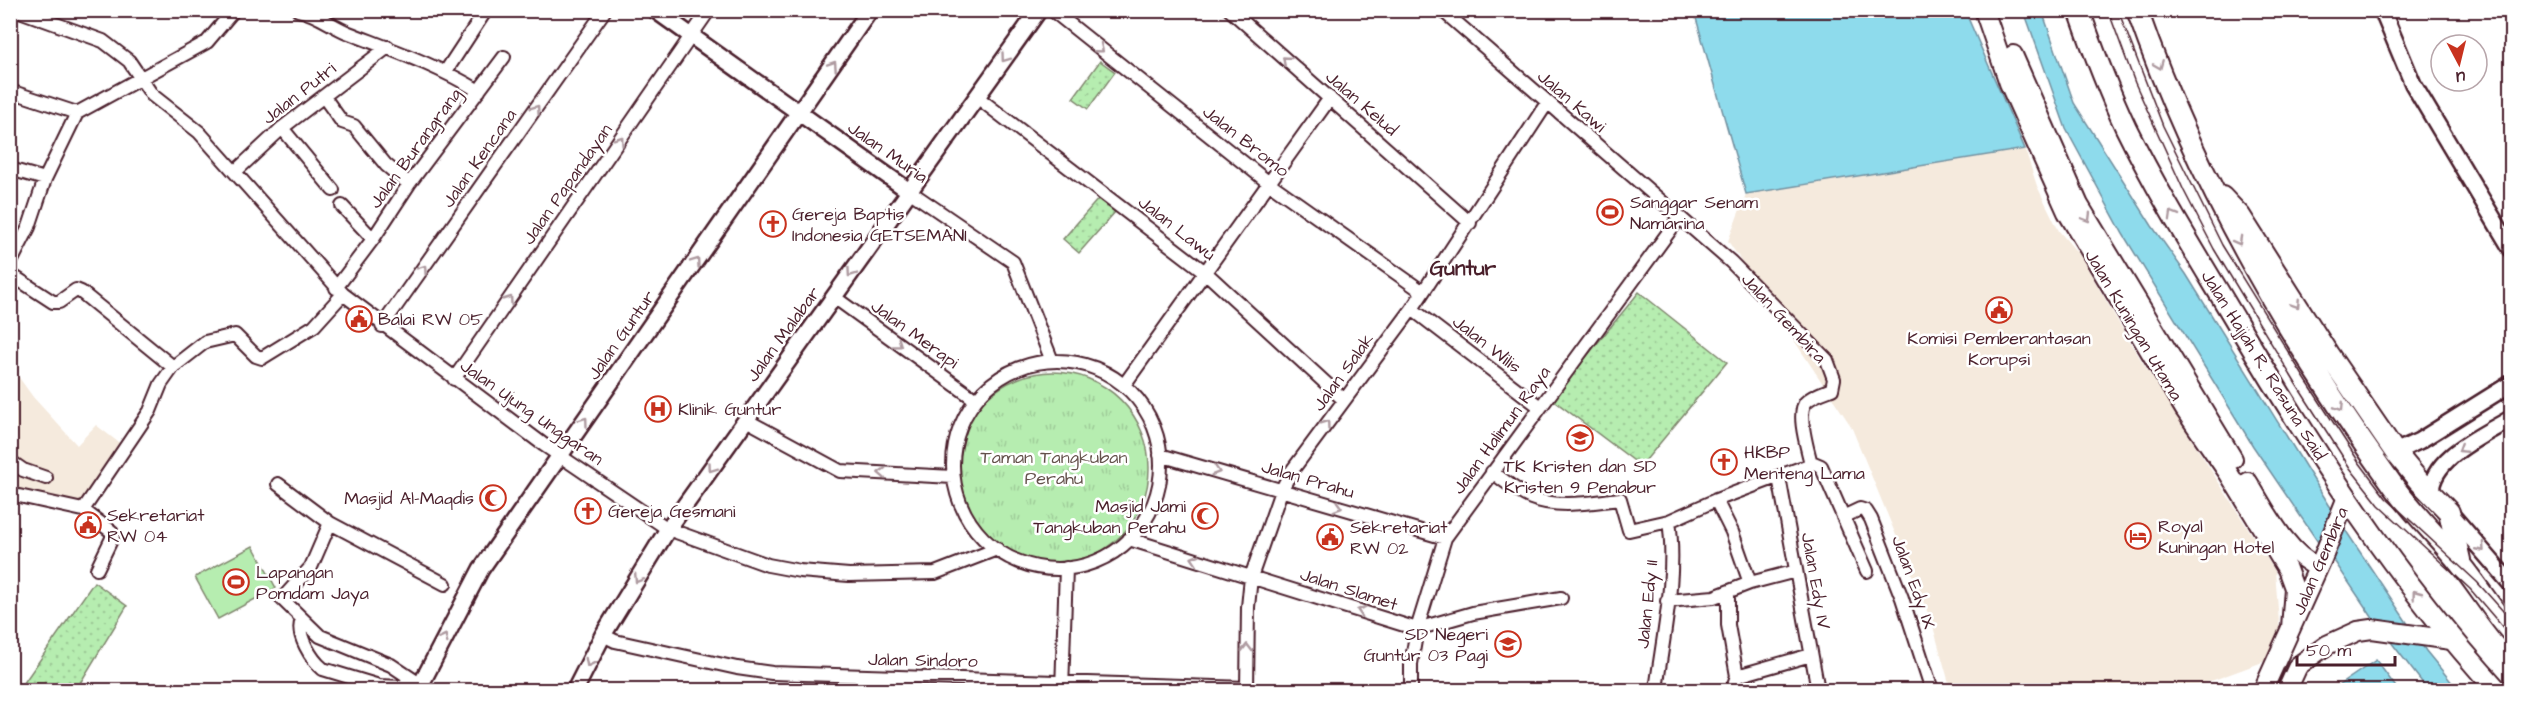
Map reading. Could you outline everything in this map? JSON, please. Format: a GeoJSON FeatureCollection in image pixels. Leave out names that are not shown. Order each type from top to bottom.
{"type":"FeatureCollection","features":[{"type":"Feature","properties":{"kind":"main road","name":"Jalan Kuningan Utama"},"geometry":{"type":"LineString","coordinates":[[1984,10],[2009,83],[2065,193],[2287,569],[2294,588],[2291,628]]}},
{"type":"Feature","properties":{"kind":"main road","name":"Jalan Kuningan Utama"},"geometry":{"type":"LineString","coordinates":[[1997,10],[2065,193]]}},
{"type":"Feature","properties":{"kind":"main road","name":"Jalan Hajjah R. Rasuna Said"},"geometry":{"type":"LineString","coordinates":[[2079,10],[2104,78],[2144,164],[2344,504],[2451,640],[2497,690]]}},
{"type":"Feature","properties":{"kind":"main road"},"geometry":{"type":"LineString","coordinates":[[2137,10],[2185,129],[2214,188],[2221,210],[2240,245],[2346,416],[2396,489],[2461,565],[2511,633]]}},
{"type":"Feature","properties":{"kind":"main road"},"geometry":{"type":"LineString","coordinates":[[2214,188],[2240,216],[2328,354],[2395,452],[2431,495],[2449,512],[2461,565]]}},
{"type":"Feature","properties":{"kind":"main road","name":"Jalan Kuningan Utama"},"geometry":{"type":"LineString","coordinates":[[2191,406],[2283,538],[2312,564],[2321,562]]}},
{"type":"Feature","properties":{"kind":"main road","name":"Jalan Gembira"},"geometry":{"type":"LineString","coordinates":[[2263,690],[2321,562],[2344,504]]}},
{"type":"Feature","properties":{"kind":"main road"},"geometry":{"type":"LineString","coordinates":[[2287,690],[2298,666],[2327,645],[2358,632],[2380,631],[2451,640]]}},
{"type":"Feature","properties":{"kind":"street","name":"Jalan Ujung Unggaran"},"geometry":{"type":"LineString","coordinates":[[17,10],[103,41],[129,61],[152,95],[200,132],[340,291],[382,326],[454,379],[559,455],[668,529],[768,565],[800,571],[849,575],[935,573],[997,549]]}},
{"type":"Feature","properties":{"kind":"street"},"geometry":{"type":"LineString","coordinates":[[10,264],[29,227],[45,178],[77,114],[207,42],[234,10]]}},
{"type":"Feature","properties":{"kind":"street","name":"Jalan Burangrang"},"geometry":{"type":"LineString","coordinates":[[173,367],[205,342],[235,335],[256,357],[262,358],[314,326],[340,291],[409,184],[479,91],[446,71],[486,10]]}},
{"type":"Feature","properties":{"kind":"street","name":"Jalan Kencana"},"geometry":{"type":"LineString","coordinates":[[382,326],[605,10]]}},
{"type":"Feature","properties":{"kind":"street","name":"Jalan Muria"},"geometry":{"type":"LineString","coordinates":[[655,10],[909,191],[1013,262],[1052,361]]}},
{"type":"Feature","properties":{"kind":"street","name":"Jalan Papandayan"},"geometry":{"type":"LineString","coordinates":[[454,379],[709,10]]}},
{"type":"Feature","properties":{"kind":"street","name":"Jalan Guntur"},"geometry":{"type":"LineString","coordinates":[[417,685],[476,578],[559,455],[870,10]]}},
{"type":"Feature","properties":{"kind":"street","name":"Jalan Malabar"},"geometry":{"type":"LineString","coordinates":[[575,690],[603,635],[668,529],[1039,10]]}},
{"type":"Feature","properties":{"kind":"street","name":"Jalan Bromo"},"geometry":{"type":"LineString","coordinates":[[1052,10],[1269,183],[1423,292]]}},
{"type":"Feature","properties":{"kind":"street","name":"Jalan Kelud"},"geometry":{"type":"LineString","coordinates":[[1230,10],[1470,223]]}},
{"type":"Feature","properties":{"kind":"street","name":"Jalan Kawi"},"geometry":{"type":"LineString","coordinates":[[1442,10],[1679,218]]}},
{"type":"Feature","properties":{"kind":"street"},"geometry":{"type":"LineString","coordinates":[[2382,10],[2413,84],[2511,250]]}},
{"type":"Feature","properties":{"kind":"street"},"geometry":{"type":"LineString","coordinates":[[304,11],[346,32],[446,71]]}},
{"type":"Feature","properties":{"kind":"street","name":"Jalan Putri"},"geometry":{"type":"LineString","coordinates":[[236,171],[282,128],[388,47]]}},
{"type":"Feature","properties":{"kind":"street"},"geometry":{"type":"LineString","coordinates":[[479,91],[504,57]]}},
{"type":"Feature","properties":{"kind":"street"},"geometry":{"type":"LineString","coordinates":[[10,91],[77,114]]}},
{"type":"Feature","properties":{"kind":"street"},"geometry":{"type":"LineString","coordinates":[[324,97],[342,122],[354,126],[386,165],[409,184]]}},
{"type":"Feature","properties":{"kind":"street","name":"Jalan Lawu"},"geometry":{"type":"LineString","coordinates":[[977,97],[1205,272],[1344,400]]}},
{"type":"Feature","properties":{"kind":"street"},"geometry":{"type":"LineString","coordinates":[[1124,385],[1330,98]]}},
{"type":"Feature","properties":{"kind":"street","name":"Jalan Salak"},"geometry":{"type":"LineString","coordinates":[[1247,689],[1248,607],[1251,577],[1281,491],[1292,472],[1412,309],[1547,103]]}},
{"type":"Feature","properties":{"kind":"street"},"geometry":{"type":"LineString","coordinates":[[282,128],[333,190]]}},
{"type":"Feature","properties":{"kind":"street"},"geometry":{"type":"LineString","coordinates":[[10,169],[45,178]]}},
{"type":"Feature","properties":{"kind":"street"},"geometry":{"type":"LineString","coordinates":[[342,206],[373,238]]}},
{"type":"Feature","properties":{"kind":"street","name":"Jalan Halimun Raya"},"geometry":{"type":"LineString","coordinates":[[1411,690],[1411,664],[1417,629],[1445,538],[1679,218]]}},
{"type":"Feature","properties":{"kind":"street","name":"Jalan Gembira"},"geometry":{"type":"LineString","coordinates":[[1679,218],[1731,262],[1827,360],[1834,379],[1832,389],[1809,400],[1803,407],[1802,418],[1811,464]]}},
{"type":"Feature","properties":{"kind":"street"},"geometry":{"type":"LineString","coordinates":[[10,274],[53,302],[59,302],[76,290],[81,292],[173,367],[161,384],[150,411],[83,510]]}},
{"type":"Feature","properties":{"kind":"street","name":"Jalan Merapi"},"geometry":{"type":"LineString","coordinates":[[834,297],[976,400]]}},
{"type":"Feature","properties":{"kind":"street","name":"Jalan Wilis"},"geometry":{"type":"LineString","coordinates":[[1412,309],[1540,407]]}},
{"type":"Feature","properties":{"kind":"street"},"geometry":{"type":"LineString","coordinates":[[1052,361],[1081,364],[1102,372],[1124,385],[1141,403],[1150,419],[1160,455],[1159,485],[1144,521],[1129,539],[1100,559],[1066,568],[1030,565],[997,549],[972,525],[957,494],[953,477],[953,456],[957,435],[969,409],[976,400],[993,383],[1011,372],[1031,364],[1052,361]]}},
{"type":"Feature","properties":{"kind":"street"},"geometry":{"type":"LineString","coordinates":[[2395,452],[2419,441],[2511,383]]}},
{"type":"Feature","properties":{"kind":"street"},"geometry":{"type":"LineString","coordinates":[[2431,495],[2431,485],[2436,471],[2450,457],[2511,418]]}},
{"type":"Feature","properties":{"kind":"street"},"geometry":{"type":"LineString","coordinates":[[746,420],[840,471],[953,477]]}},
{"type":"Feature","properties":{"kind":"street","name":"Jalan Prahu"},"geometry":{"type":"LineString","coordinates":[[1160,455],[1445,538]]}},
{"type":"Feature","properties":{"kind":"street"},"geometry":{"type":"LineString","coordinates":[[10,461],[23,470],[46,478]]}},
{"type":"Feature","properties":{"kind":"street"},"geometry":{"type":"LineString","coordinates":[[1492,472],[1522,493],[1545,502],[1566,504],[1620,499],[1629,530],[1669,521],[1716,500],[1811,464],[1821,466],[1867,570]]}},
{"type":"Feature","properties":{"kind":"street","name":"Jalan Edy IV"},"geometry":{"type":"LineString","coordinates":[[1779,477],[1818,690]]}},
{"type":"Feature","properties":{"kind":"street"},"geometry":{"type":"LineString","coordinates":[[278,483],[330,523],[446,584]]}},
{"type":"Feature","properties":{"kind":"street"},"geometry":{"type":"LineString","coordinates":[[10,494],[83,510],[111,531],[112,536],[97,569]]}},
{"type":"Feature","properties":{"kind":"street"},"geometry":{"type":"LineString","coordinates":[[1716,500],[1732,532],[1750,583]]}},
{"type":"Feature","properties":{"kind":"street","name":"Jalan Edy IX"},"geometry":{"type":"LineString","coordinates":[[1844,517],[1860,509],[1866,511],[1871,519],[1902,598],[1932,690]]}},
{"type":"Feature","properties":{"kind":"street"},"geometry":{"type":"LineString","coordinates":[[2449,512],[2511,585]]}},
{"type":"Feature","properties":{"kind":"street","name":"Jalan Edy II"},"geometry":{"type":"LineString","coordinates":[[1656,690],[1672,541],[1669,521]]}},
{"type":"Feature","properties":{"kind":"street"},"geometry":{"type":"LineString","coordinates":[[330,523],[311,567],[282,599],[320,636],[391,665],[417,685]]}},
{"type":"Feature","properties":{"kind":"street","name":"Jalan Slamet"},"geometry":{"type":"LineString","coordinates":[[1129,539],[1417,629]]}},
{"type":"Feature","properties":{"kind":"street"},"geometry":{"type":"LineString","coordinates":[[1063,686],[1066,568]]}},
{"type":"Feature","properties":{"kind":"street"},"geometry":{"type":"LineString","coordinates":[[1667,601],[1714,597],[1750,583],[1796,571]]}},
{"type":"Feature","properties":{"kind":"street"},"geometry":{"type":"LineString","coordinates":[[1728,592],[1728,626],[1737,676],[1732,690]]}},
{"type":"Feature","properties":{"kind":"street"},"geometry":{"type":"LineString","coordinates":[[1417,629],[1473,613],[1561,598]]}},
{"type":"Feature","properties":{"kind":"street"},"geometry":{"type":"LineString","coordinates":[[302,620],[299,625],[300,632],[314,659],[323,669],[380,686],[417,685]]}},
{"type":"Feature","properties":{"kind":"street","name":"Jalan Sindoro"},"geometry":{"type":"LineString","coordinates":[[603,635],[615,641],[737,668],[772,673],[1063,686],[1247,689]]}},
{"type":"Feature","properties":{"kind":"street"},"geometry":{"type":"LineString","coordinates":[[1737,676],[1811,655]]}},
{"type":"Feature","properties":{"kind":"shaded area"},"geometry":{"type":"Polygon","coordinates":[[[2025,149],[2037,186],[2059,231],[2081,257],[2131,344],[2275,571],[2280,635],[2271,659],[2200,685],[2135,690],[1951,690],[1932,623],[1851,426],[1728,241],[1746,194],[2025,149]]]}},
{"type":"Feature","properties":{"kind":"shaded area"},"geometry":{"type":"Polygon","coordinates":[[[10,365],[33,397],[77,445],[96,425],[122,445],[81,503],[11,487],[10,365]]]}},
{"type":"Feature","properties":{"kind":"green space"},"geometry":{"type":"Polygon","coordinates":[[[1100,61],[1115,72],[1088,109],[1073,98],[1100,61]]]}},
{"type":"Feature","properties":{"kind":"green space"},"geometry":{"type":"Polygon","coordinates":[[[1099,198],[1115,212],[1079,253],[1063,239],[1099,198]]]}},
{"type":"Feature","properties":{"kind":"green space"},"geometry":{"type":"Polygon","coordinates":[[[1639,292],[1727,362],[1641,466],[1552,399],[1639,292]]]}},
{"type":"Feature","properties":{"kind":"green space","name":"Taman Tangkuban Perahu"},"geometry":{"type":"Polygon","coordinates":[[[1053,372],[1072,374],[1090,380],[1121,400],[1141,431],[1147,449],[1149,468],[1147,487],[1141,505],[1121,536],[1090,556],[1072,562],[1053,564],[1034,562],[1016,556],[985,536],[965,505],[959,487],[957,468],[959,449],[965,431],[985,400],[1016,380],[1034,374],[1053,372]]]}},
{"type":"Feature","properties":{"kind":"green space","name":"Lapangan Pomdam Jaya"},"geometry":{"type":"Polygon","coordinates":[[[253,546],[276,588],[218,619],[195,577],[253,546]]]}},
{"type":"Feature","properties":{"kind":"green space"},"geometry":{"type":"Polygon","coordinates":[[[94,582],[127,606],[76,690],[19,690],[94,582]]]}},
{"type":"Feature","properties":{"kind":"water"},"geometry":{"type":"Polygon","coordinates":[[[1694,11],[1965,11],[2025,149],[1746,194],[1694,11]]]}},
{"type":"Feature","properties":{"kind":"water"},"geometry":{"type":"Polygon","coordinates":[[[2024,11],[2042,11],[2074,103],[2152,226],[2186,274],[2336,516],[2426,651],[2458,690],[2428,690],[2374,620],[2335,562],[2322,548],[2253,446],[2123,234],[2066,129],[2024,11]]]}},
{"type":"Feature","properties":{"kind":"water"},"geometry":{"type":"Polygon","coordinates":[[[2376,660],[2398,690],[2332,690],[2376,660]]]}},
{"type":"Feature","properties":{"kind":"tram line"},"geometry":{"type":"LineString","coordinates":[[2108,10],[2135,83],[2184,191],[2214,249],[2350,468],[2379,505],[2470,589],[2512,638]]}},
{"type":"Feature","properties":{"kind":"tram line"},"geometry":{"type":"LineString","coordinates":[[2118,10],[2163,126],[2222,245],[2305,379],[2359,462],[2386,498],[2477,582],[2512,621]]}},
{"type":"Feature","properties":{"kind":"place","name":"Sanggar Senam Namarina"},"geometry":{"type":"Point","coordinates":[1610,212]}},
{"type":"Feature","properties":{"kind":"place","name":"Gereja Baptis Indonesia GETSEMANI"},"geometry":{"type":"Point","coordinates":[773,224]}},
{"type":"Feature","properties":{"kind":"place","name":"Komisi Pemberantasan Korupsi"},"geometry":{"type":"Point","coordinates":[1999,310]}},
{"type":"Feature","properties":{"kind":"place","name":"Balai RW 05"},"geometry":{"type":"Point","coordinates":[359,319]}},
{"type":"Feature","properties":{"kind":"place","name":"Klinik Guntur"},"geometry":{"type":"Point","coordinates":[658,409]}},
{"type":"Feature","properties":{"kind":"place","name":"TK Kristen dan SD Kristen 9 Penabur"},"geometry":{"type":"Point","coordinates":[1580,438]}},
{"type":"Feature","properties":{"kind":"place","name":"HKBP Menteng Lama"},"geometry":{"type":"Point","coordinates":[1724,462]}},
{"type":"Feature","properties":{"kind":"place","name":"Masjid Al-Maqdis"},"geometry":{"type":"Point","coordinates":[493,498]}},
{"type":"Feature","properties":{"kind":"place","name":"Gereja Gesmani"},"geometry":{"type":"Point","coordinates":[588,511]}},
{"type":"Feature","properties":{"kind":"place","name":"Masjid Jami Tangkuban Perahu"},"geometry":{"type":"Point","coordinates":[1205,516]}},
{"type":"Feature","properties":{"kind":"place","name":"Sekretariat RW 04"},"geometry":{"type":"Point","coordinates":[88,525]}},
{"type":"Feature","properties":{"kind":"place","name":"Royal Kuningan Hotel"},"geometry":{"type":"Point","coordinates":[2138,536]}},
{"type":"Feature","properties":{"kind":"place","name":"Sekretariat RW 02"},"geometry":{"type":"Point","coordinates":[1330,537]}},
{"type":"Feature","properties":{"kind":"place","name":"Lapangan Pomdam Jaya"},"geometry":{"type":"Point","coordinates":[236,582]}},
{"type":"Feature","properties":{"kind":"place","name":"SD Negeri Guntur 03 Pagi"},"geometry":{"type":"Point","coordinates":[1508,644]}},
{"type":"Feature","properties":{"kind":"district","name":"Guntur"},"geometry":{"type":"Point","coordinates":[1463,268]}}]}
